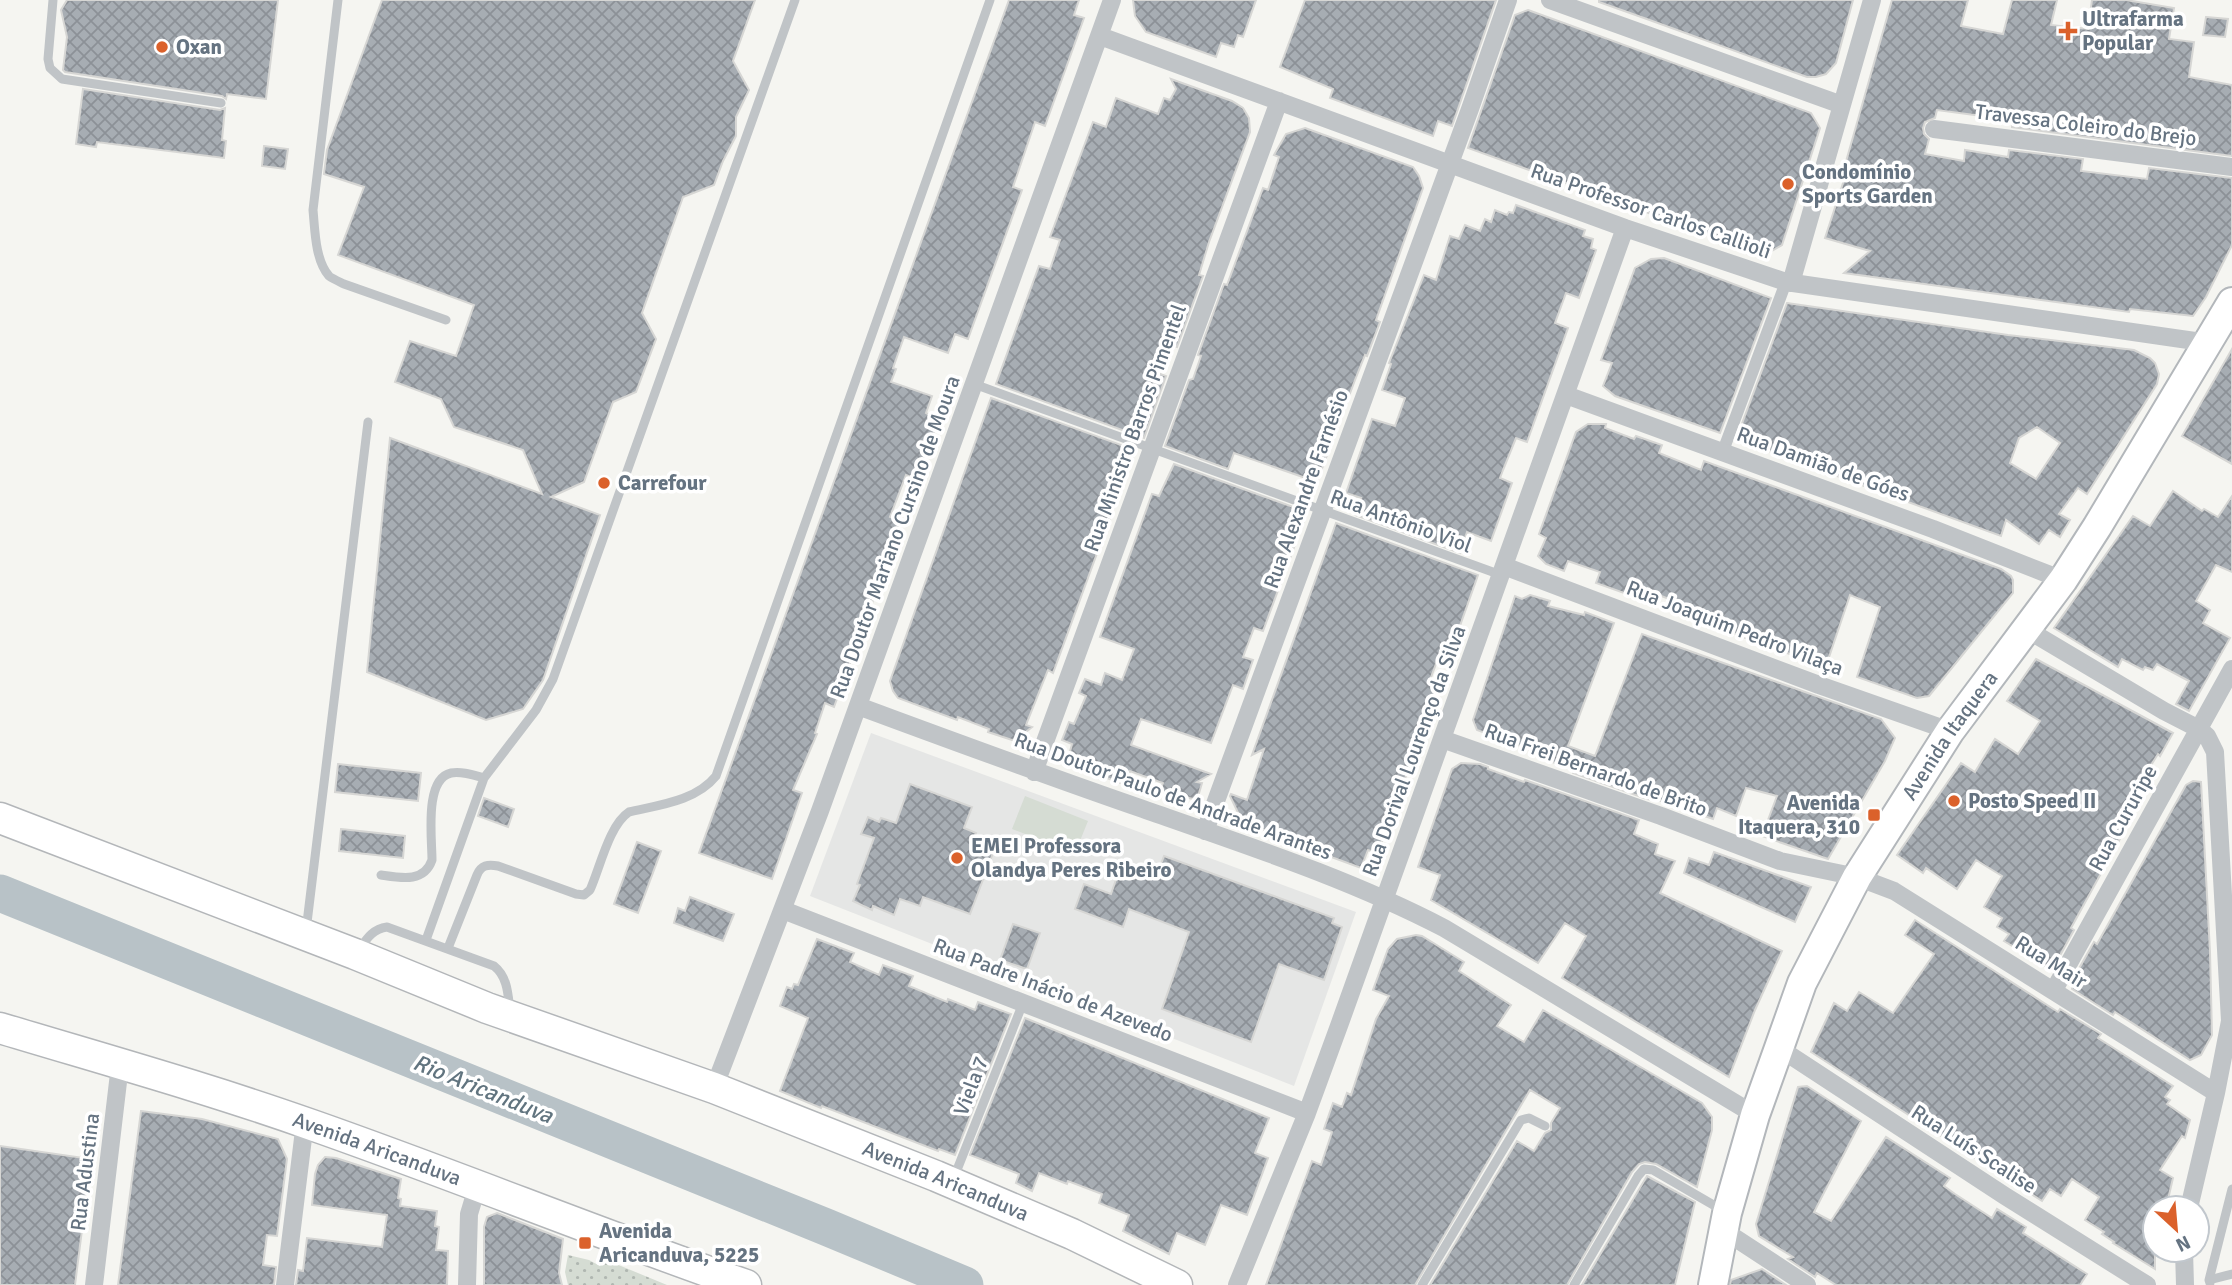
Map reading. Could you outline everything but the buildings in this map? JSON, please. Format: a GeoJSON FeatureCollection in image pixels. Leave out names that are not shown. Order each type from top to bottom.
{"type":"FeatureCollection","features":[{"type":"Feature","properties":{"kind":"highway","name":"Avenida Aricanduva"},"geometry":{"type":"LineString","coordinates":[[0,818],[511,1016],[714,1088],[952,1182],[1072,1234],[1177,1285]]}},
{"type":"Feature","properties":{"kind":"highway","name":"Avenida Aricanduva"},"geometry":{"type":"LineString","coordinates":[[0,1028],[305,1122],[478,1184],[645,1250],[746,1285]]}},
{"type":"Feature","properties":{"kind":"main road","name":"Avenida Itaquera"},"geometry":{"type":"LineString","coordinates":[[1713,1285],[1725,1221],[1755,1115],[1802,983],[1857,877],[1950,731],[2063,580],[2232,302]]}},
{"type":"Feature","properties":{"kind":"street","name":"Rua Doutor Mariano Cursino de Moura"},"geometry":{"type":"LineString","coordinates":[[714,1088],[858,706],[1112,0]]}},
{"type":"Feature","properties":{"kind":"street","name":"Rua Alexandre Farnésio"},"geometry":{"type":"LineString","coordinates":[[1205,831],[1508,0]]}},
{"type":"Feature","properties":{"kind":"street"},"geometry":{"type":"LineString","coordinates":[[1550,0],[1842,105]]}},
{"type":"Feature","properties":{"kind":"street"},"geometry":{"type":"LineString","coordinates":[[1723,452],[1788,283],[1872,0]]}},
{"type":"Feature","properties":{"kind":"street","name":"Rua Professor Carlos Callioli"},"geometry":{"type":"LineString","coordinates":[[1100,36],[1625,228],[1788,283],[2208,343]]}},
{"type":"Feature","properties":{"kind":"street","name":"Rua Ministro Barros Pimentel"},"geometry":{"type":"LineString","coordinates":[[1034,772],[1279,101]]}},
{"type":"Feature","properties":{"kind":"street","name":"Travessa Coleiro do Brejo"},"geometry":{"type":"LineString","coordinates":[[1934,129],[2232,167]]}},
{"type":"Feature","properties":{"kind":"street","name":"Rua Dorival Lourenço da Silva"},"geometry":{"type":"LineString","coordinates":[[1237,1285],[1307,1113],[1625,228]]}},
{"type":"Feature","properties":{"kind":"street","name":"Rua Damião de Góes"},"geometry":{"type":"LineString","coordinates":[[1566,395],[1933,529],[2063,580]]}},
{"type":"Feature","properties":{"kind":"street","name":"Rua Joaquim Pedro Vilaça"},"geometry":{"type":"LineString","coordinates":[[1503,570],[1950,731]]}},
{"type":"Feature","properties":{"kind":"street"},"geometry":{"type":"LineString","coordinates":[[2026,629],[2199,729],[2207,736],[2217,760],[2230,1021],[2192,1194]]}},
{"type":"Feature","properties":{"kind":"street","name":"Rua Cururipe"},"geometry":{"type":"LineString","coordinates":[[2053,990],[2232,669]]}},
{"type":"Feature","properties":{"kind":"street","name":"Rua Doutor Paulo de Andrade Arantes"},"geometry":{"type":"LineString","coordinates":[[858,706],[1034,772],[1349,883],[1385,899],[1444,928],[1755,1115]]}},
{"type":"Feature","properties":{"kind":"street","name":"Rua Frei Bernardo de Brito"},"geometry":{"type":"LineString","coordinates":[[1442,739],[1780,861],[1857,877]]}},
{"type":"Feature","properties":{"kind":"street","name":"Rua Mair"},"geometry":{"type":"LineString","coordinates":[[1857,877],[1894,891],[2216,1093]]}},
{"type":"Feature","properties":{"kind":"street","name":"Rua Padre Inácio de Azevedo"},"geometry":{"type":"LineString","coordinates":[[783,910],[1307,1113]]}},
{"type":"Feature","properties":{"kind":"street","name":"Rua Luís Scalise"},"geometry":{"type":"LineString","coordinates":[[1779,1048],[2147,1285]]}},
{"type":"Feature","properties":{"kind":"street","name":"Rua Adustina"},"geometry":{"type":"LineString","coordinates":[[94,1285],[120,1065]]}},
{"type":"Feature","properties":{"kind":"street"},"geometry":{"type":"LineString","coordinates":[[285,1285],[305,1122]]}},
{"type":"Feature","properties":{"kind":"street"},"geometry":{"type":"LineString","coordinates":[[467,1285],[469,1214],[478,1184]]}},
{"type":"Feature","properties":{"kind":"street"},"geometry":{"type":"LineString","coordinates":[[1725,1221],[1807,1285]]}},
{"type":"Feature","properties":{"kind":"street"},"geometry":{"type":"LineString","coordinates":[[2184,1264],[2185,1285]]}},
{"type":"Feature","properties":{"kind":"lane"},"geometry":{"type":"LineString","coordinates":[[53,0],[48,59],[50,68],[62,79],[221,103]]}},
{"type":"Feature","properties":{"kind":"lane"},"geometry":{"type":"LineString","coordinates":[[338,0],[313,210],[321,261],[329,276],[344,284],[446,320]]}},
{"type":"Feature","properties":{"kind":"lane"},"geometry":{"type":"LineString","coordinates":[[426,940],[484,778],[537,710],[553,679],[795,0]]}},
{"type":"Feature","properties":{"kind":"lane"},"geometry":{"type":"LineString","coordinates":[[448,948],[482,867],[492,864],[584,895],[590,890],[622,817],[698,793],[716,776],[990,0]]}},
{"type":"Feature","properties":{"kind":"lane","name":"Rua Antônio Viol"},"geometry":{"type":"LineString","coordinates":[[974,384],[1323,511],[1503,570]]}},
{"type":"Feature","properties":{"kind":"lane"},"geometry":{"type":"LineString","coordinates":[[306,935],[368,422]]}},
{"type":"Feature","properties":{"kind":"lane"},"geometry":{"type":"LineString","coordinates":[[381,875],[415,877],[429,868],[432,860],[432,801],[434,788],[443,776],[453,772],[484,778]]}},
{"type":"Feature","properties":{"kind":"lane"},"geometry":{"type":"LineString","coordinates":[[355,954],[372,934],[382,928],[392,928],[448,948],[500,971],[506,983],[511,1016]]}},
{"type":"Feature","properties":{"kind":"lane","name":"Viela 7"},"geometry":{"type":"LineString","coordinates":[[952,1182],[1023,1003]]}},
{"type":"Feature","properties":{"kind":"lane"},"geometry":{"type":"LineString","coordinates":[[1422,1285],[1521,1120],[1529,1118],[1545,1126]]}},
{"type":"Feature","properties":{"kind":"lane"},"geometry":{"type":"LineString","coordinates":[[1574,1285],[1644,1169],[1653,1170],[1725,1221]]}},
{"type":"Feature","properties":{"kind":"lane"},"geometry":{"type":"LineString","coordinates":[[2209,1282],[2232,1189]]}},
{"type":"Feature","properties":{"kind":"lane"},"geometry":{"type":"LineString","coordinates":[[2209,1282],[2232,1274]]}},
{"type":"Feature","properties":{"kind":"shaded area"},"geometry":{"type":"Polygon","coordinates":[[[871,733],[1356,912],[1294,1086],[810,896],[871,733]]]}},
{"type":"Feature","properties":{"kind":"shaded area"},"geometry":{"type":"Polygon","coordinates":[[[1025,796],[1088,821],[1075,853],[1012,829],[1025,796]]]}},
{"type":"Feature","properties":{"kind":"shaded area"},"geometry":{"type":"Polygon","coordinates":[[[568,1255],[600,1266],[604,1259],[667,1285],[568,1285],[565,1272],[568,1255]]]}},
{"type":"Feature","properties":{"kind":"waterway","name":"Rio Aricanduva"},"geometry":{"type":"LineString","coordinates":[[0,893],[965,1285]]}},
{"type":"Feature","properties":{"kind":"place","name":"Ultrafarma Popular"},"geometry":{"type":"Point","coordinates":[2068,31]}},
{"type":"Feature","properties":{"kind":"place","name":"Oxan"},"geometry":{"type":"Point","coordinates":[162,47]}},
{"type":"Feature","properties":{"kind":"place","name":"Condomínio Sports Garden"},"geometry":{"type":"Point","coordinates":[1788,184]}},
{"type":"Feature","properties":{"kind":"place","name":"Carrefour"},"geometry":{"type":"Point","coordinates":[604,483]}},
{"type":"Feature","properties":{"kind":"place","name":"Posto Speed II"},"geometry":{"type":"Point","coordinates":[1954,801]}},
{"type":"Feature","properties":{"kind":"place","name":"Avenida Itaquera, 310"},"geometry":{"type":"Point","coordinates":[1874,815]}},
{"type":"Feature","properties":{"kind":"place","name":"EMEI Professora Olandya Peres Ribeiro"},"geometry":{"type":"Point","coordinates":[957,858]}},
{"type":"Feature","properties":{"kind":"place","name":"Avenida Aricanduva, 5225"},"geometry":{"type":"Point","coordinates":[585,1243]}}]}
